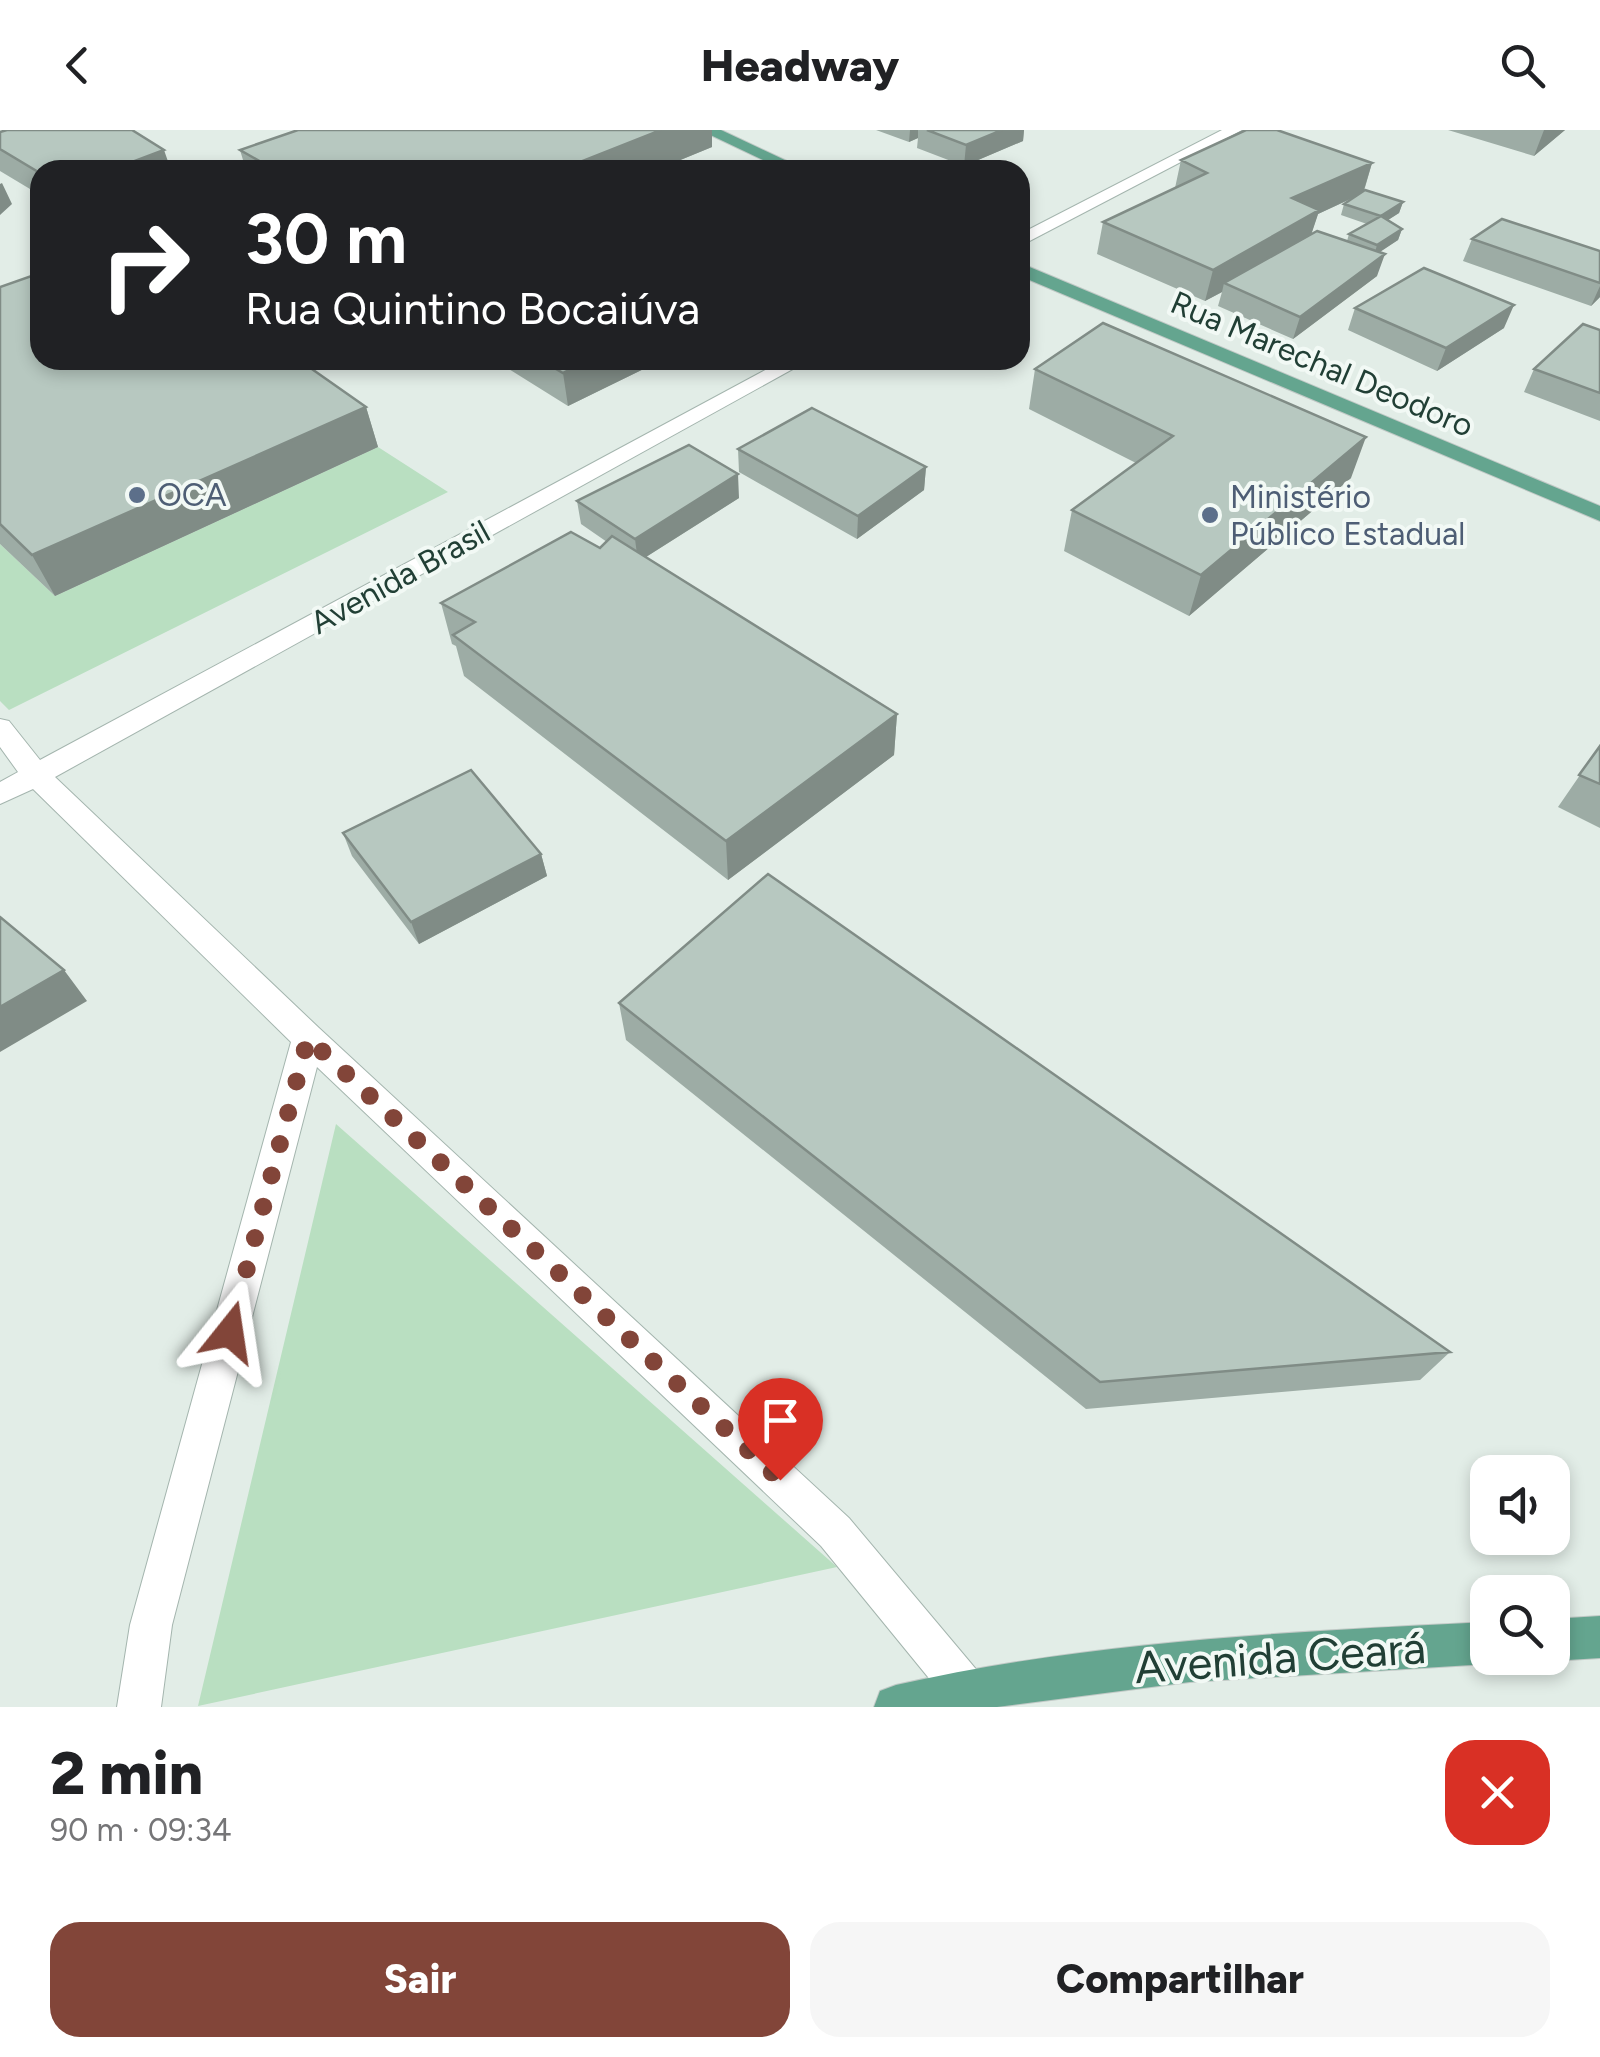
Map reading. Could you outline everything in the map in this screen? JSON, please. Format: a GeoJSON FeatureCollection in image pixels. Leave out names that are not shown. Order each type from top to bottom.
{"type":"FeatureCollection","features":[{"type":"Feature","properties":{"kind":"main road"},"geometry":{"type":"LineString","coordinates":[[708,130],[776,160]]}},
{"type":"Feature","properties":{"kind":"main road","name":"Rua Marechal Deodoro"},"geometry":{"type":"LineString","coordinates":[[1030,273],[1600,514]]}},
{"type":"Feature","properties":{"kind":"main road"},"geometry":{"type":"LineString","coordinates":[[1570,1639],[1600,1638]]}},
{"type":"Feature","properties":{"kind":"main road","name":"Avenida Ceará"},"geometry":{"type":"LineString","coordinates":[[896,1707],[965,1689],[1176,1660],[1470,1644]]}},
{"type":"Feature","properties":{"kind":"street"},"geometry":{"type":"LineString","coordinates":[[1030,236],[1234,130]]}},
{"type":"Feature","properties":{"kind":"street","name":"Avenida Brasil"},"geometry":{"type":"LineString","coordinates":[[0,794],[781,370]]}},
{"type":"Feature","properties":{"kind":"street"},"geometry":{"type":"LineString","coordinates":[[0,728],[36,774],[308,1038],[835,1532],[965,1689]]}},
{"type":"Feature","properties":{"kind":"street"},"geometry":{"type":"LineString","coordinates":[[138,1707],[151,1625],[308,1038]]}},
{"type":"Feature","properties":{"kind":"green space"},"geometry":{"type":"Polygon","coordinates":[[[378,447],[448,492],[9,710],[0,701],[0,544],[55,596],[378,447]]]}},
{"type":"Feature","properties":{"kind":"green space"},"geometry":{"type":"Polygon","coordinates":[[[336,1124],[837,1567],[198,1706],[336,1124]]]}},
{"type":"Feature","properties":{"kind":"building"},"geometry":{"type":"Polygon","coordinates":[[[132,130],[164,150],[138,160],[30,160],[30,167],[0,149],[0,132],[132,130]]]}},
{"type":"Feature","properties":{"kind":"building"},"geometry":{"type":"Polygon","coordinates":[[[298,130],[661,130],[585,160],[258,160],[240,150],[298,130]]]}},
{"type":"Feature","properties":{"kind":"building"},"geometry":{"type":"Polygon","coordinates":[[[927,130],[1002,130],[966,145],[927,130]]]}},
{"type":"Feature","properties":{"kind":"building"},"geometry":{"type":"Polygon","coordinates":[[[1246,130],[1277,130],[1372,163],[1292,198],[1319,210],[1213,270],[1103,222],[1207,173],[1181,160],[1246,130]]]}},
{"type":"Feature","properties":{"kind":"building"},"geometry":{"type":"Polygon","coordinates":[[[1365,190],[1403,202],[1381,216],[1344,204],[1365,190]]]}},
{"type":"Feature","properties":{"kind":"building"},"geometry":{"type":"Polygon","coordinates":[[[1381,216],[1402,229],[1377,245],[1349,234],[1381,216]]]}},
{"type":"Feature","properties":{"kind":"building"},"geometry":{"type":"Polygon","coordinates":[[[1502,219],[1600,251],[1600,283],[1472,239],[1502,219]]]}},
{"type":"Feature","properties":{"kind":"building"},"geometry":{"type":"Polygon","coordinates":[[[1317,231],[1385,254],[1300,317],[1224,283],[1317,231]]]}},
{"type":"Feature","properties":{"kind":"building"},"geometry":{"type":"Polygon","coordinates":[[[1424,268],[1514,305],[1446,348],[1355,308],[1424,268]]]}},
{"type":"Feature","properties":{"kind":"building","name":"OCA"},"geometry":{"type":"Polygon","coordinates":[[[30,276],[30,370],[313,370],[366,407],[32,555],[0,524],[0,287],[30,276]]]}},
{"type":"Feature","properties":{"kind":"building"},"geometry":{"type":"Polygon","coordinates":[[[1103,323],[1366,437],[1201,575],[1072,510],[1173,436],[1035,369],[1103,323]]]}},
{"type":"Feature","properties":{"kind":"building"},"geometry":{"type":"Polygon","coordinates":[[[1583,324],[1600,330],[1600,393],[1534,369],[1583,324]]]}},
{"type":"Feature","properties":{"kind":"building"},"geometry":{"type":"Polygon","coordinates":[[[812,408],[926,467],[858,516],[738,449],[812,408]]]}},
{"type":"Feature","properties":{"kind":"building"},"geometry":{"type":"Polygon","coordinates":[[[689,445],[738,474],[635,539],[577,501],[689,445]]]}},
{"type":"Feature","properties":{"kind":"building"},"geometry":{"type":"Polygon","coordinates":[[[571,532],[600,548],[612,536],[897,714],[726,841],[453,635],[475,622],[441,603],[571,532]]]}},
{"type":"Feature","properties":{"kind":"building"},"geometry":{"type":"Polygon","coordinates":[[[1600,746],[1600,784],[1579,775],[1600,746]]]}},
{"type":"Feature","properties":{"kind":"building"},"geometry":{"type":"Polygon","coordinates":[[[471,770],[541,854],[411,922],[343,833],[471,770]]]}},
{"type":"Feature","properties":{"kind":"building"},"geometry":{"type":"Polygon","coordinates":[[[768,874],[1450,1352],[1100,1382],[619,1003],[768,874]]]}},
{"type":"Feature","properties":{"kind":"building"},"geometry":{"type":"Polygon","coordinates":[[[0,917],[64,970],[0,1007],[0,917]]]}},
{"type":"Feature","properties":{"kind":"place","name":"OCA"},"geometry":{"type":"Point","coordinates":[137,495]}},
{"type":"Feature","properties":{"kind":"place","name":"Ministério Público Estadual"},"geometry":{"type":"Point","coordinates":[1210,515]}},
{"type":"Feature","properties":{"kind":"route"},"geometry":{"type":"LineString","coordinates":[[230,1332],[308,1038],[780,1480]]}}]}
